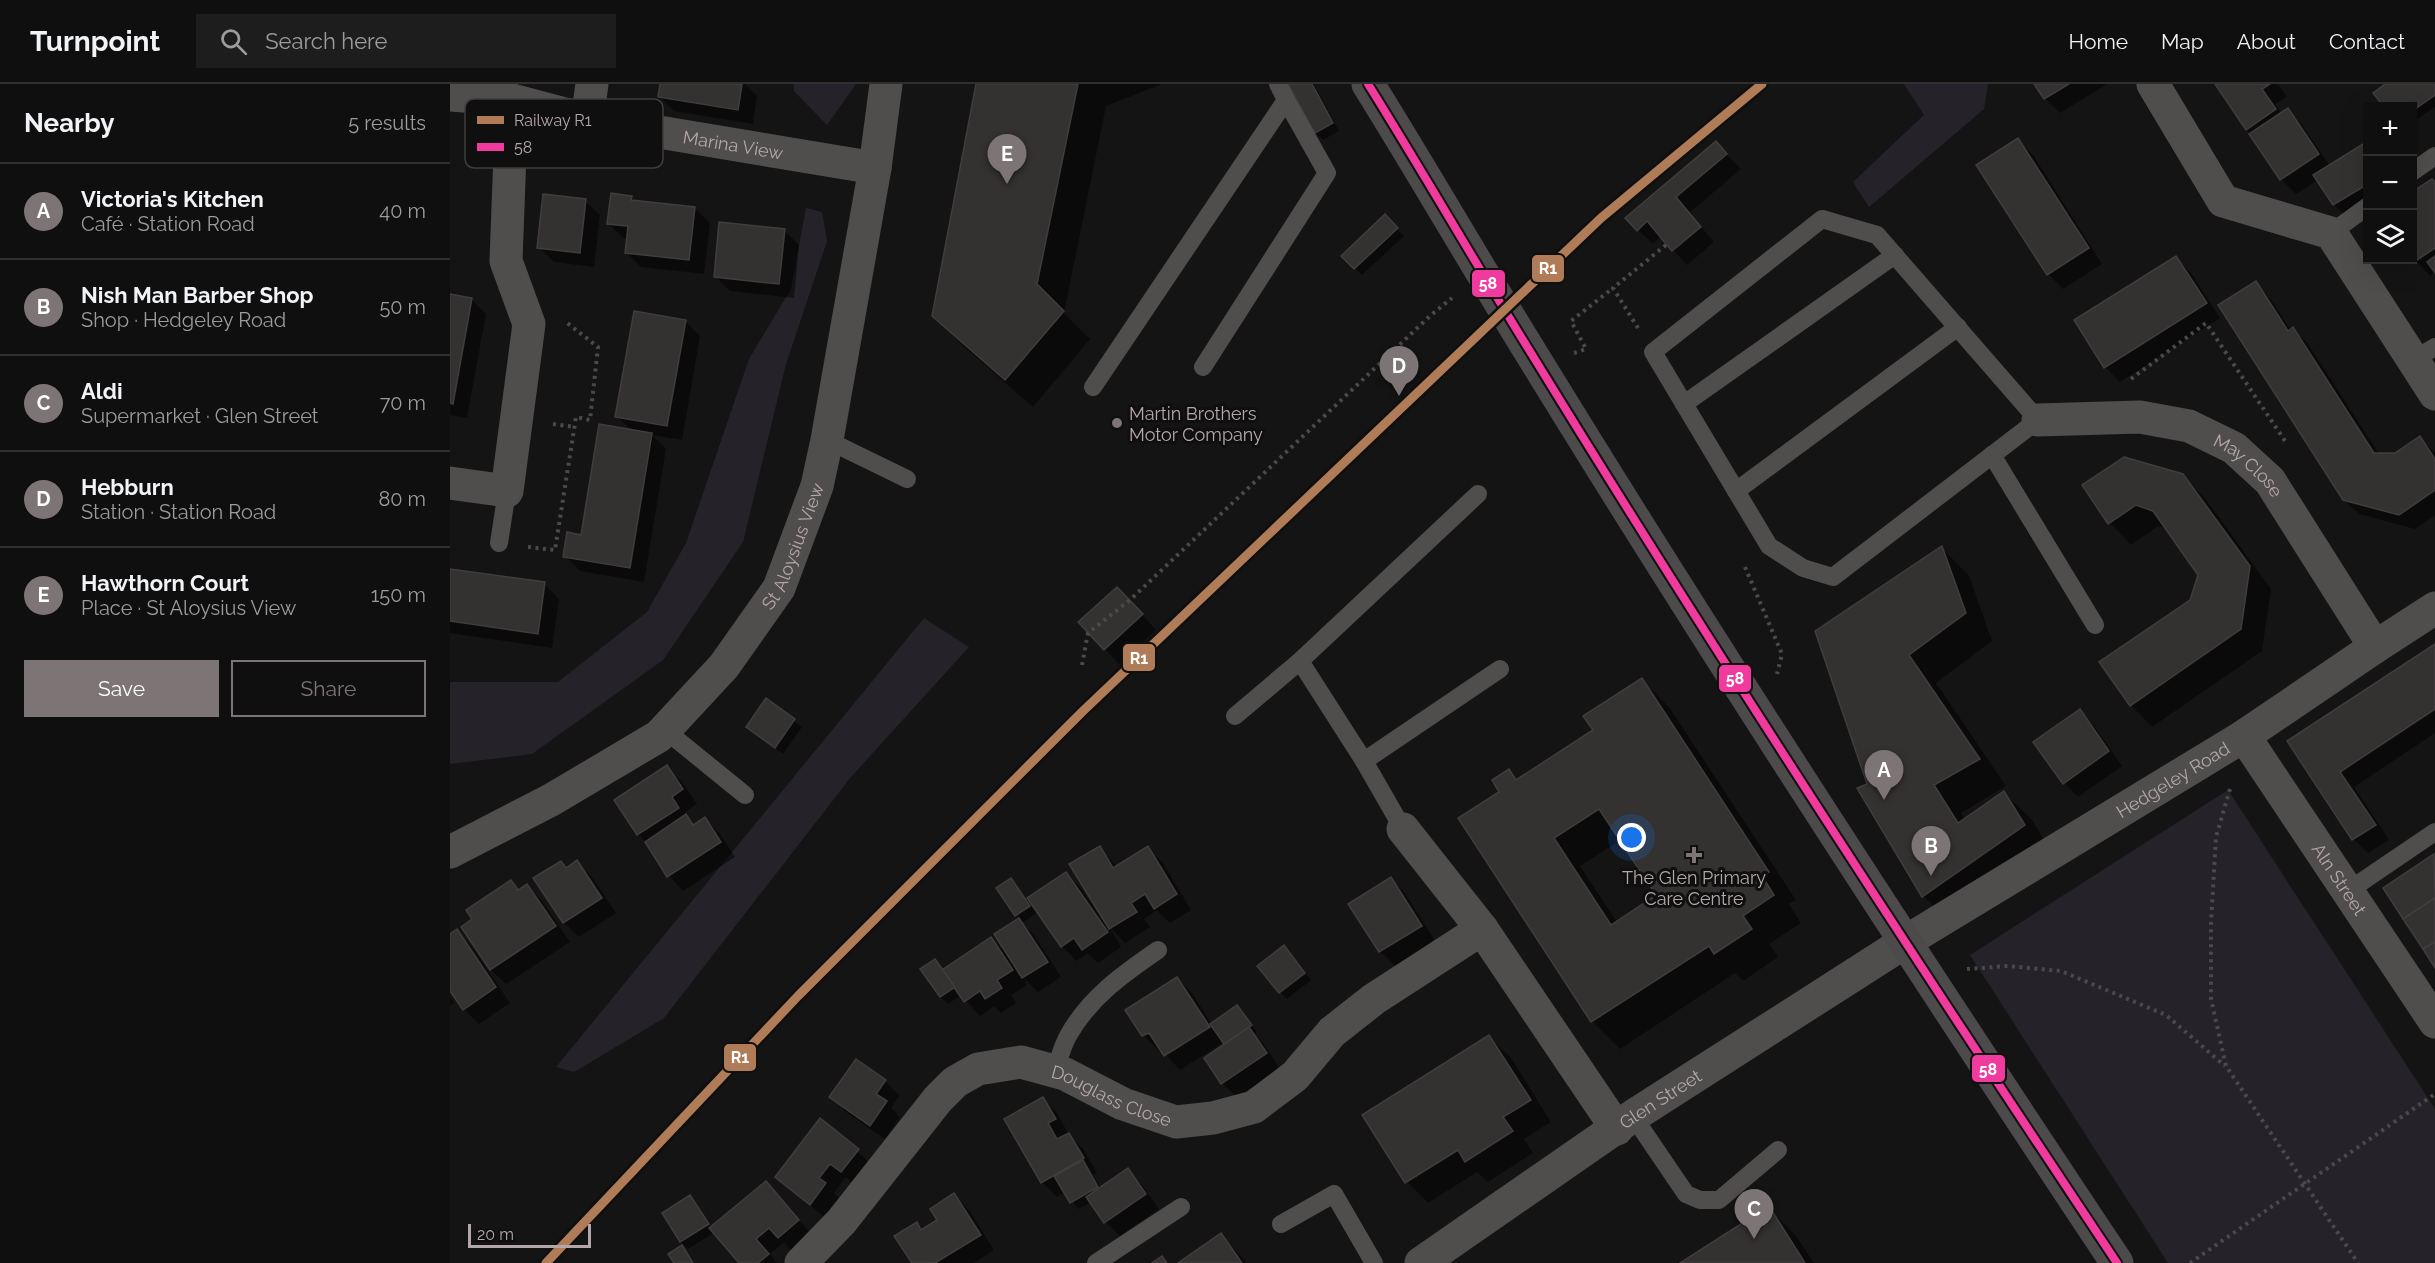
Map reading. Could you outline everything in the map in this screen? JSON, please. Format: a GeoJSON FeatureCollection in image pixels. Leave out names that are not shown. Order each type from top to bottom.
{"type":"FeatureCollection","features":[{"type":"Feature","properties":{"kind":"main road"},"geometry":{"type":"LineString","coordinates":[[1368,84],[1538,366],[1924,972],[2116,1263]]}},
{"type":"Feature","properties":{"kind":"street"},"geometry":{"type":"LineString","coordinates":[[590,99],[592,84]]}},
{"type":"Feature","properties":{"kind":"street","name":"St Aloysius View"},"geometry":{"type":"LineString","coordinates":[[450,852],[551,800],[658,736],[724,666],[779,588],[817,486],[827,440],[875,168],[886,84]]}},
{"type":"Feature","properties":{"kind":"street"},"geometry":{"type":"LineString","coordinates":[[2153,84],[2223,201],[2331,233],[2424,353],[2435,394]]}},
{"type":"Feature","properties":{"kind":"street","name":"Marina View"},"geometry":{"type":"LineString","coordinates":[[450,95],[500,99]]}},
{"type":"Feature","properties":{"kind":"street","name":"Marina View"},"geometry":{"type":"LineString","coordinates":[[663,133],[875,168]]}},
{"type":"Feature","properties":{"kind":"street"},"geometry":{"type":"LineString","coordinates":[[450,483],[507,491],[529,324],[506,261],[509,168]]}},
{"type":"Feature","properties":{"kind":"street","name":"May Close"},"geometry":{"type":"LineString","coordinates":[[2038,420],[2139,417],[2189,426],[2234,448],[2270,481],[2374,646]]}},
{"type":"Feature","properties":{"kind":"street","name":"Hedgeley Road"},"geometry":{"type":"LineString","coordinates":[[1905,942],[2244,736],[2374,646],[2435,608]]}},
{"type":"Feature","properties":{"kind":"street","name":"Aln Street"},"geometry":{"type":"LineString","coordinates":[[2244,736],[2435,1022]]}},
{"type":"Feature","properties":{"kind":"street"},"geometry":{"type":"LineString","coordinates":[[1403,829],[1482,929],[1625,1122]]}},
{"type":"Feature","properties":{"kind":"street","name":"Douglass Close"},"geometry":{"type":"LineString","coordinates":[[801,1263],[841,1222],[938,1099],[955,1082],[978,1069],[1021,1062],[1065,1074],[1123,1104],[1176,1122],[1213,1118],[1254,1107],[1295,1076],[1340,1025],[1374,999],[1482,929]]}},
{"type":"Feature","properties":{"kind":"street","name":"Glen Street"},"geometry":{"type":"LineString","coordinates":[[1421,1263],[1625,1122],[1905,942]]}},
{"type":"Feature","properties":{"kind":"lane"},"geometry":{"type":"LineString","coordinates":[[1093,387],[1282,92],[1327,173],[1203,367]]}},
{"type":"Feature","properties":{"kind":"lane"},"geometry":{"type":"LineString","coordinates":[[2417,169],[2435,156]]}},
{"type":"Feature","properties":{"kind":"lane"},"geometry":{"type":"LineString","coordinates":[[2331,233],[2363,209]]}},
{"type":"Feature","properties":{"kind":"lane"},"geometry":{"type":"LineString","coordinates":[[1822,219],[1877,235],[1895,255],[2038,420],[1833,577],[1803,568],[1769,546],[1653,352],[1822,219]]}},
{"type":"Feature","properties":{"kind":"lane"},"geometry":{"type":"LineString","coordinates":[[1684,404],[1895,255]]}},
{"type":"Feature","properties":{"kind":"lane"},"geometry":{"type":"LineString","coordinates":[[1736,491],[1958,327]]}},
{"type":"Feature","properties":{"kind":"lane"},"geometry":{"type":"LineString","coordinates":[[827,440],[908,479]]}},
{"type":"Feature","properties":{"kind":"lane"},"geometry":{"type":"LineString","coordinates":[[1992,455],[2095,625]]}},
{"type":"Feature","properties":{"kind":"lane"},"geometry":{"type":"LineString","coordinates":[[499,543],[507,491]]}},
{"type":"Feature","properties":{"kind":"lane"},"geometry":{"type":"LineString","coordinates":[[1235,716],[1300,661],[1478,494]]}},
{"type":"Feature","properties":{"kind":"lane"},"geometry":{"type":"LineString","coordinates":[[1300,661],[1364,761],[1403,829]]}},
{"type":"Feature","properties":{"kind":"lane"},"geometry":{"type":"LineString","coordinates":[[1364,761],[1500,669]]}},
{"type":"Feature","properties":{"kind":"lane"},"geometry":{"type":"LineString","coordinates":[[665,730],[745,795]]}},
{"type":"Feature","properties":{"kind":"lane"},"geometry":{"type":"LineString","coordinates":[[2348,891],[2435,832]]}},
{"type":"Feature","properties":{"kind":"lane"},"geometry":{"type":"LineString","coordinates":[[1054,1071],[1067,1037],[1086,1009],[1122,974],[1158,950]]}},
{"type":"Feature","properties":{"kind":"lane"},"geometry":{"type":"LineString","coordinates":[[1625,1122],[1686,1194],[1700,1200],[1719,1200],[1778,1150]]}},
{"type":"Feature","properties":{"kind":"lane"},"geometry":{"type":"LineString","coordinates":[[1281,1224],[1334,1194],[1374,1263]]}},
{"type":"Feature","properties":{"kind":"lane"},"geometry":{"type":"LineString","coordinates":[[1096,1263],[1181,1207]]}},
{"type":"Feature","properties":{"kind":"path"},"geometry":{"type":"LineString","coordinates":[[1586,349],[1571,321],[1613,288]]}},
{"type":"Feature","properties":{"kind":"path"},"geometry":{"type":"LineString","coordinates":[[1082,665],[1088,633],[1130,600],[1422,324],[1457,294]]}},
{"type":"Feature","properties":{"kind":"path"},"geometry":{"type":"LineString","coordinates":[[499,543],[555,550],[576,417],[590,420],[598,347],[560,318]]}},
{"type":"Feature","properties":{"kind":"path"},"geometry":{"type":"LineString","coordinates":[[2226,1066],[2211,999],[2211,923],[2217,837],[2244,736]]}},
{"type":"Feature","properties":{"kind":"path"},"geometry":{"type":"LineString","coordinates":[[1924,972],[2008,966],[2061,971],[2166,1015],[2226,1066],[2358,1263]]}},
{"type":"Feature","properties":{"kind":"path"},"geometry":{"type":"LineString","coordinates":[[2190,1263],[2435,1094]]}},
{"type":"Feature","properties":{"kind":"shaded area"},"geometry":{"type":"Polygon","coordinates":[[[794,84],[856,84],[827,125],[794,91],[794,84]]]}},
{"type":"Feature","properties":{"kind":"shaded area"},"geometry":{"type":"Polygon","coordinates":[[[1904,84],[1988,84],[1984,109],[1869,207],[1853,182],[1924,115],[1904,84]]]}},
{"type":"Feature","properties":{"kind":"shaded area"},"geometry":{"type":"Polygon","coordinates":[[[806,208],[822,212],[827,241],[786,364],[743,542],[663,660],[532,754],[450,764],[450,682],[558,682],[647,612],[686,543],[749,359],[791,289],[806,208]]]}},
{"type":"Feature","properties":{"kind":"shaded area"},"geometry":{"type":"Polygon","coordinates":[[[924,618],[969,647],[851,777],[664,1018],[574,1072],[556,1067],[924,618]]]}},
{"type":"Feature","properties":{"kind":"shaded area"},"geometry":{"type":"Polygon","coordinates":[[[2228,790],[2435,1109],[2435,1263],[2168,1263],[1970,955],[2228,790]]]}},
{"type":"Feature","properties":{"kind":"building"},"geometry":{"type":"Polygon","coordinates":[[[660,84],[742,84],[738,110],[658,97],[660,84]]]}},
{"type":"Feature","properties":{"kind":"building"},"geometry":{"type":"Polygon","coordinates":[[[976,84],[1078,84],[1037,284],[1064,311],[1005,380],[932,316],[976,84]]]}},
{"type":"Feature","properties":{"kind":"building"},"geometry":{"type":"Polygon","coordinates":[[[1288,84],[1312,84],[1333,123],[1315,133],[1288,84]]]}},
{"type":"Feature","properties":{"kind":"building"},"geometry":{"type":"Polygon","coordinates":[[[2034,84],[2069,84],[2044,99],[2034,84]]]}},
{"type":"Feature","properties":{"kind":"building"},"geometry":{"type":"Polygon","coordinates":[[[2215,84],[2270,84],[2262,89],[2276,109],[2246,130],[2215,84]]]}},
{"type":"Feature","properties":{"kind":"building"},"geometry":{"type":"Polygon","coordinates":[[[2385,84],[2435,84],[2435,95],[2417,108],[2417,102],[2380,102],[2373,93],[2385,84]]]}},
{"type":"Feature","properties":{"kind":"building"},"geometry":{"type":"Polygon","coordinates":[[[2288,108],[2319,154],[2280,180],[2249,134],[2288,108]]]}},
{"type":"Feature","properties":{"kind":"building"},"geometry":{"type":"Polygon","coordinates":[[[2018,138],[2089,248],[2047,275],[1976,165],[2018,138]]]}},
{"type":"Feature","properties":{"kind":"building"},"geometry":{"type":"Polygon","coordinates":[[[1716,141],[1727,154],[1676,197],[1701,227],[1672,251],[1647,221],[1637,231],[1625,218],[1716,141]]]}},
{"type":"Feature","properties":{"kind":"building"},"geometry":{"type":"Polygon","coordinates":[[[2363,144],[2363,187],[2333,205],[2313,175],[2363,144]]]}},
{"type":"Feature","properties":{"kind":"building"},"geometry":{"type":"Polygon","coordinates":[[[2432,179],[2435,182],[2435,248],[2417,260],[2417,210],[2417,189],[2432,179]]]}},
{"type":"Feature","properties":{"kind":"building"},"geometry":{"type":"Polygon","coordinates":[[[611,193],[632,196],[631,200],[695,207],[689,260],[625,253],[628,226],[607,224],[611,193]]]}},
{"type":"Feature","properties":{"kind":"building"},"geometry":{"type":"Polygon","coordinates":[[[543,194],[586,199],[580,253],[537,248],[543,194]]]}},
{"type":"Feature","properties":{"kind":"building"},"geometry":{"type":"Polygon","coordinates":[[[1385,214],[1398,228],[1354,269],[1341,256],[1385,214]]]}},
{"type":"Feature","properties":{"kind":"building"},"geometry":{"type":"Polygon","coordinates":[[[719,222],[785,229],[779,284],[714,277],[719,222]]]}},
{"type":"Feature","properties":{"kind":"building"},"geometry":{"type":"Polygon","coordinates":[[[2176,256],[2207,303],[2104,368],[2074,320],[2176,256]]]}},
{"type":"Feature","properties":{"kind":"building"},"geometry":{"type":"Polygon","coordinates":[[[2435,256],[2435,273],[2427,262],[2435,256]]]}},
{"type":"Feature","properties":{"kind":"building"},"geometry":{"type":"Polygon","coordinates":[[[2256,281],[2288,331],[2293,327],[2374,453],[2395,453],[2420,436],[2435,459],[2435,490],[2399,515],[2343,500],[2218,305],[2256,281]]]}},
{"type":"Feature","properties":{"kind":"building"},"geometry":{"type":"Polygon","coordinates":[[[450,294],[472,298],[453,404],[450,403],[450,294]]]}},
{"type":"Feature","properties":{"kind":"building"},"geometry":{"type":"Polygon","coordinates":[[[634,311],[686,320],[667,426],[615,417],[634,311]]]}},
{"type":"Feature","properties":{"kind":"building"},"geometry":{"type":"Polygon","coordinates":[[[599,424],[652,433],[630,568],[563,557],[567,532],[581,535],[599,424]]]}},
{"type":"Feature","properties":{"kind":"building"},"geometry":{"type":"Polygon","coordinates":[[[2124,457],[2183,474],[2250,566],[2241,629],[2130,706],[2099,662],[2190,600],[2198,575],[2153,511],[2136,505],[2108,524],[2082,485],[2124,457]]]}},
{"type":"Feature","properties":{"kind":"building"},"geometry":{"type":"Polygon","coordinates":[[[1942,546],[1966,613],[1909,655],[1980,759],[1934,785],[1958,823],[2004,791],[2025,825],[1922,897],[1857,788],[1867,784],[1815,631],[1942,546]]]}},
{"type":"Feature","properties":{"kind":"building"},"geometry":{"type":"Polygon","coordinates":[[[450,569],[545,582],[538,634],[450,621],[450,569]]]}},
{"type":"Feature","properties":{"kind":"building"},"geometry":{"type":"Polygon","coordinates":[[[1117,587],[1143,614],[1104,650],[1078,622],[1117,587]]]}},
{"type":"Feature","properties":{"kind":"building"},"geometry":{"type":"Polygon","coordinates":[[[2435,644],[2435,709],[2340,772],[2376,825],[2352,840],[2287,741],[2435,644]]]}},
{"type":"Feature","properties":{"kind":"building","name":"The Glen Primary Care Centre"},"geometry":{"type":"Polygon","coordinates":[[[1642,678],[1769,872],[1762,876],[1774,895],[1743,916],[1752,929],[1714,954],[1709,946],[1591,1022],[1458,818],[1499,792],[1492,780],[1509,769],[1516,780],[1593,730],[1583,716],[1642,678]],[[1599,809],[1554,838],[1611,925],[1656,895],[1599,809]]]}},
{"type":"Feature","properties":{"kind":"building"},"geometry":{"type":"Polygon","coordinates":[[[766,698],[795,719],[775,748],[746,727],[766,698]]]}},
{"type":"Feature","properties":{"kind":"building"},"geometry":{"type":"Polygon","coordinates":[[[2080,709],[2109,751],[2063,784],[2033,742],[2080,709]]]}},
{"type":"Feature","properties":{"kind":"building"},"geometry":{"type":"Polygon","coordinates":[[[667,765],[683,789],[672,797],[679,808],[637,835],[614,800],[667,765]]]}},
{"type":"Feature","properties":{"kind":"building"},"geometry":{"type":"Polygon","coordinates":[[[686,814],[693,825],[705,817],[721,842],[667,877],[645,842],[686,814]]]}},
{"type":"Feature","properties":{"kind":"building"},"geometry":{"type":"Polygon","coordinates":[[[1100,846],[1113,868],[1148,846],[1177,894],[1154,909],[1145,894],[1131,903],[1137,912],[1109,929],[1069,864],[1100,846]]]}},
{"type":"Feature","properties":{"kind":"building"},"geometry":{"type":"Polygon","coordinates":[[[2434,854],[2435,898],[2403,919],[2383,888],[2434,854]]]}},
{"type":"Feature","properties":{"kind":"building"},"geometry":{"type":"Polygon","coordinates":[[[577,860],[602,898],[563,923],[533,878],[561,861],[566,868],[577,860]]]}},
{"type":"Feature","properties":{"kind":"building"},"geometry":{"type":"Polygon","coordinates":[[[1066,872],[1108,932],[1082,950],[1074,938],[1061,947],[1027,898],[1066,872]]]}},
{"type":"Feature","properties":{"kind":"building"},"geometry":{"type":"Polygon","coordinates":[[[1391,877],[1422,926],[1379,952],[1348,904],[1391,877]]]}},
{"type":"Feature","properties":{"kind":"building"},"geometry":{"type":"Polygon","coordinates":[[[1011,878],[1030,906],[1015,916],[996,888],[1011,878]]]}},
{"type":"Feature","properties":{"kind":"building"},"geometry":{"type":"Polygon","coordinates":[[[511,880],[518,890],[527,884],[556,926],[490,970],[461,927],[472,919],[466,910],[511,880]]]}},
{"type":"Feature","properties":{"kind":"building"},"geometry":{"type":"Polygon","coordinates":[[[2435,898],[2435,942],[2423,949],[2403,919],[2435,898]]]}},
{"type":"Feature","properties":{"kind":"building"},"geometry":{"type":"Polygon","coordinates":[[[1019,918],[1048,962],[1022,978],[994,934],[1019,918]]]}},
{"type":"Feature","properties":{"kind":"building"},"geometry":{"type":"Polygon","coordinates":[[[457,929],[496,987],[463,1010],[450,991],[450,934],[457,929]]]}},
{"type":"Feature","properties":{"kind":"building"},"geometry":{"type":"Polygon","coordinates":[[[991,937],[1013,970],[997,980],[1002,988],[985,999],[980,991],[964,1002],[942,970],[991,937]]]}},
{"type":"Feature","properties":{"kind":"building"},"geometry":{"type":"Polygon","coordinates":[[[2435,942],[2435,968],[2423,949],[2435,942]]]}},
{"type":"Feature","properties":{"kind":"building"},"geometry":{"type":"Polygon","coordinates":[[[1284,945],[1305,973],[1279,993],[1257,966],[1284,945]]]}},
{"type":"Feature","properties":{"kind":"building"},"geometry":{"type":"Polygon","coordinates":[[[935,959],[955,987],[940,997],[920,969],[935,959]]]}},
{"type":"Feature","properties":{"kind":"building"},"geometry":{"type":"Polygon","coordinates":[[[1177,977],[1210,1027],[1164,1056],[1149,1033],[1142,1036],[1125,1010],[1177,977]]]}},
{"type":"Feature","properties":{"kind":"building"},"geometry":{"type":"Polygon","coordinates":[[[1237,1005],[1252,1025],[1224,1044],[1210,1024],[1237,1005]]]}},
{"type":"Feature","properties":{"kind":"building"},"geometry":{"type":"Polygon","coordinates":[[[1249,1027],[1267,1053],[1221,1084],[1204,1058],[1249,1027]]]}},
{"type":"Feature","properties":{"kind":"building"},"geometry":{"type":"Polygon","coordinates":[[[1489,1035],[1531,1100],[1503,1117],[1513,1131],[1465,1162],[1458,1150],[1405,1183],[1362,1115],[1489,1035]]]}},
{"type":"Feature","properties":{"kind":"building"},"geometry":{"type":"Polygon","coordinates":[[[856,1059],[886,1080],[876,1094],[887,1101],[870,1126],[829,1097],[856,1059]]]}},
{"type":"Feature","properties":{"kind":"building"},"geometry":{"type":"Polygon","coordinates":[[[1043,1097],[1056,1119],[1048,1123],[1057,1139],[1069,1133],[1084,1158],[1041,1183],[1004,1119],[1043,1097]]]}},
{"type":"Feature","properties":{"kind":"building"},"geometry":{"type":"Polygon","coordinates":[[[820,1118],[859,1149],[841,1172],[830,1164],[819,1178],[826,1183],[810,1205],[775,1177],[820,1118]]]}},
{"type":"Feature","properties":{"kind":"building"},"geometry":{"type":"Polygon","coordinates":[[[1083,1160],[1098,1187],[1070,1203],[1054,1176],[1083,1160]]]}},
{"type":"Feature","properties":{"kind":"building"},"geometry":{"type":"Polygon","coordinates":[[[1128,1168],[1146,1194],[1104,1223],[1086,1197],[1128,1168]]]}},
{"type":"Feature","properties":{"kind":"building"},"geometry":{"type":"Polygon","coordinates":[[[766,1181],[799,1220],[778,1238],[769,1228],[756,1239],[769,1254],[758,1263],[739,1263],[709,1228],[766,1181]]]}},
{"type":"Feature","properties":{"kind":"building"},"geometry":{"type":"Polygon","coordinates":[[[954,1193],[981,1235],[935,1263],[912,1263],[894,1236],[917,1222],[921,1230],[937,1220],[930,1209],[954,1193]]]}},
{"type":"Feature","properties":{"kind":"building"},"geometry":{"type":"Polygon","coordinates":[[[690,1195],[709,1224],[680,1242],[662,1213],[690,1195]]]}},
{"type":"Feature","properties":{"kind":"building"},"geometry":{"type":"Polygon","coordinates":[[[1769,1206],[1805,1263],[1680,1263],[1755,1215],[1769,1206]]]}},
{"type":"Feature","properties":{"kind":"building"},"geometry":{"type":"Polygon","coordinates":[[[1221,1233],[1242,1263],[1178,1263],[1221,1233]]]}},
{"type":"Feature","properties":{"kind":"building"},"geometry":{"type":"Polygon","coordinates":[[[682,1245],[693,1263],[674,1263],[668,1254],[682,1245]]]}},
{"type":"Feature","properties":{"kind":"building"},"geometry":{"type":"Polygon","coordinates":[[[1162,1256],[1167,1263],[1152,1263],[1162,1256]]]}},
{"type":"Feature","properties":{"kind":"rail line","name":"R1"},"geometry":{"type":"LineString","coordinates":[[546,1263],[798,996],[1082,712],[1601,218],[1762,84]]}},
{"type":"Feature","properties":{"kind":"transit line","name":"58"},"geometry":{"type":"LineString","coordinates":[[1368,84],[1517,331],[1680,592],[1897,929],[2117,1263]]}},
{"type":"Feature","properties":{"kind":"place","name":"Hawthorn Court"},"geometry":{"type":"Point","coordinates":[1007,184]}},
{"type":"Feature","properties":{"kind":"place","name":"Hebburn"},"geometry":{"type":"Point","coordinates":[1399,396]}},
{"type":"Feature","properties":{"kind":"place","name":"Martin Brothers Motor Company"},"geometry":{"type":"Point","coordinates":[1117,423]}},
{"type":"Feature","properties":{"kind":"place","name":"Victoria's Kitchen"},"geometry":{"type":"Point","coordinates":[1884,800]}},
{"type":"Feature","properties":{"kind":"place","name":"The Glen Primary Care Centre"},"geometry":{"type":"Point","coordinates":[1694,855]}},
{"type":"Feature","properties":{"kind":"place","name":"Nish Man Barber Shop"},"geometry":{"type":"Point","coordinates":[1931,876]}},
{"type":"Feature","properties":{"kind":"place","name":"Aldi"},"geometry":{"type":"Point","coordinates":[1754,1239]}}]}
